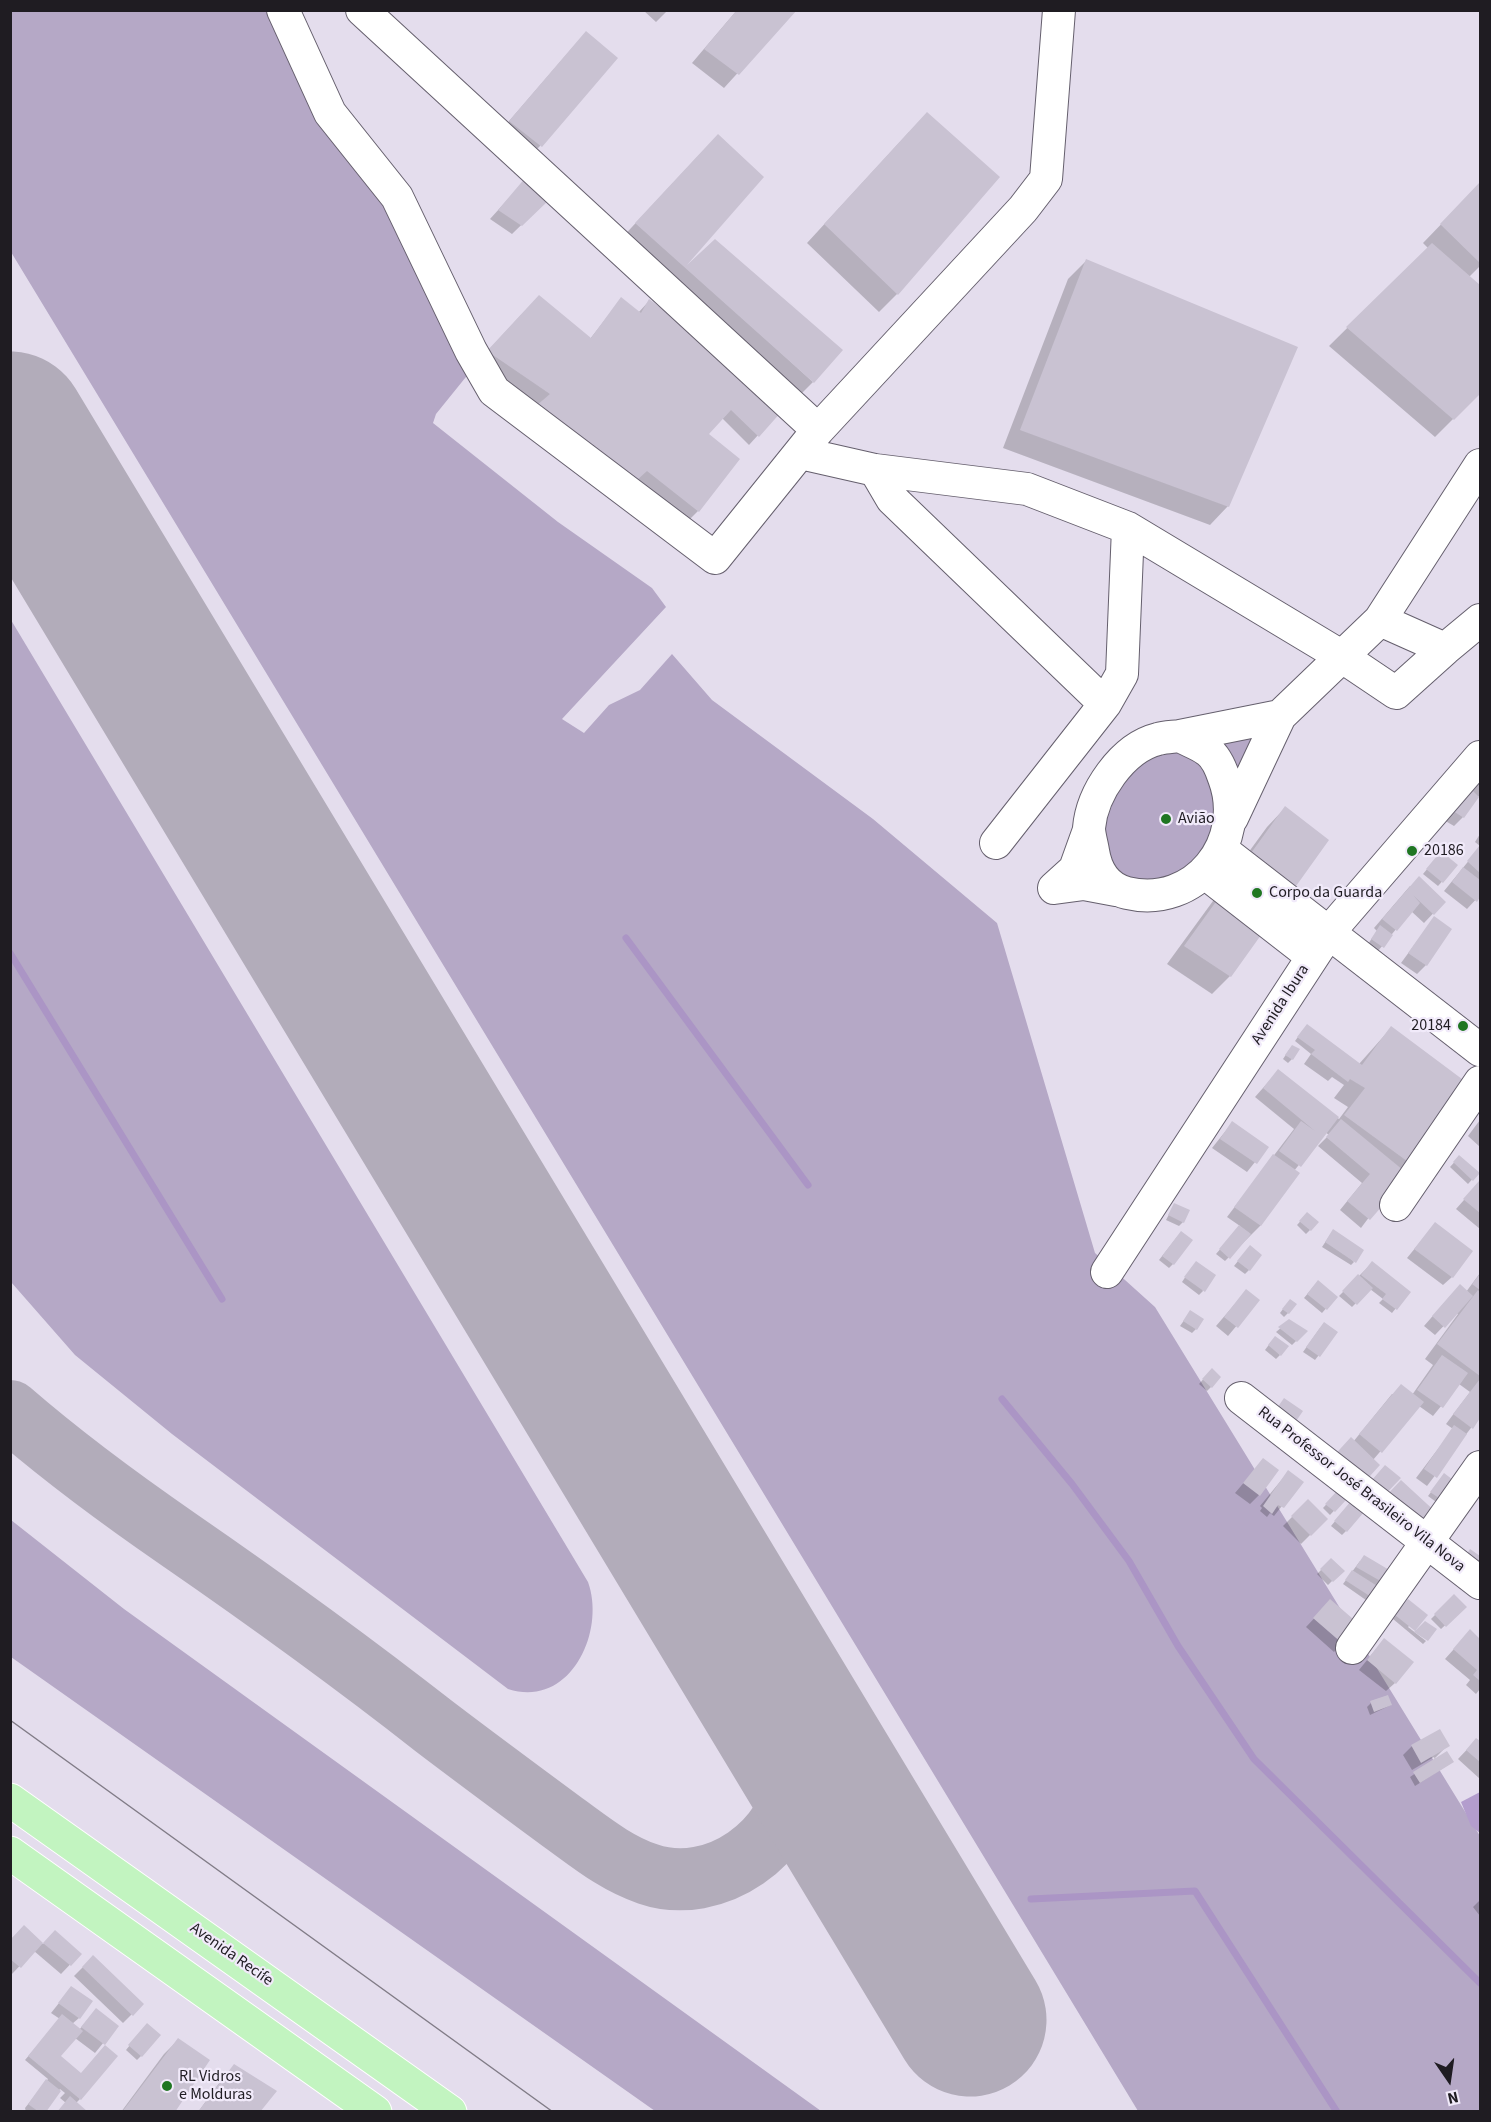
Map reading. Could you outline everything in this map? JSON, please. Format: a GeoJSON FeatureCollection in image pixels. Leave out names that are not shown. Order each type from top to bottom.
{"type":"FeatureCollection","features":[{"type":"Feature","properties":{"kind":"main road","name":"Avenida Recife"},"geometry":{"type":"LineString","coordinates":[[10,1800],[450,2112]]}},
{"type":"Feature","properties":{"kind":"main road"},"geometry":{"type":"LineString","coordinates":[[10,1853],[364,2109]]}},
{"type":"Feature","properties":{"kind":"street"},"geometry":{"type":"LineString","coordinates":[[283,10],[330,113],[396,197],[471,351],[494,391],[715,558],[809,442],[1023,209],[1046,179],[1059,10]]}},
{"type":"Feature","properties":{"kind":"street"},"geometry":{"type":"LineString","coordinates":[[362,10],[809,442],[875,470],[1028,489],[1128,528],[1341,656],[1396,693],[1480,620]]}},
{"type":"Feature","properties":{"kind":"street"},"geometry":{"type":"LineString","coordinates":[[1280,716],[1156,739],[1130,754],[1095,801],[1089,829],[1075,868],[1045,892],[1084,884],[1146,897],[1167,894],[1183,888],[1213,861],[1280,716],[1380,620],[1480,465]]}},
{"type":"Feature","properties":{"kind":"street"},"geometry":{"type":"LineString","coordinates":[[875,470],[892,500],[1106,704]]}},
{"type":"Feature","properties":{"kind":"street"},"geometry":{"type":"LineString","coordinates":[[996,843],[1106,704],[1122,674],[1128,528]]}},
{"type":"Feature","properties":{"kind":"street"},"geometry":{"type":"LineString","coordinates":[[1380,620],[1445,649]]}},
{"type":"Feature","properties":{"kind":"street"},"geometry":{"type":"LineString","coordinates":[[1180,736],[1209,752],[1221,768],[1229,791],[1232,818]]}},
{"type":"Feature","properties":{"kind":"street","name":"Avenida Ibura"},"geometry":{"type":"LineString","coordinates":[[1107,1272],[1320,944],[1480,757]]}},
{"type":"Feature","properties":{"kind":"street"},"geometry":{"type":"LineString","coordinates":[[1089,829],[1095,868],[1116,890]]}},
{"type":"Feature","properties":{"kind":"street"},"geometry":{"type":"LineString","coordinates":[[1213,861],[1320,944],[1480,1050]]}},
{"type":"Feature","properties":{"kind":"street"},"geometry":{"type":"LineString","coordinates":[[1396,1205],[1480,1082]]}},
{"type":"Feature","properties":{"kind":"street","name":"Rua Professor José Brasileiro Vila Nova"},"geometry":{"type":"LineString","coordinates":[[1241,1398],[1480,1583]]}},
{"type":"Feature","properties":{"kind":"street"},"geometry":{"type":"LineString","coordinates":[[1352,1648],[1480,1467]]}},
{"type":"Feature","properties":{"kind":"shaded area"},"geometry":{"type":"Polygon","coordinates":[[[11,11],[275,11],[378,186],[474,367],[436,414],[433,423],[558,522],[652,588],[666,607],[562,719],[584,733],[609,705],[640,690],[672,654],[712,700],[873,819],[997,923],[1095,1253],[1155,1307],[1480,1836],[1480,2111],[1138,2111],[11,252],[11,11]]]}},
{"type":"Feature","properties":{"kind":"shaded area"},"geometry":{"type":"Polygon","coordinates":[[[11,620],[588,1582],[592,1602],[592,1623],[587,1643],[578,1662],[565,1677],[549,1688],[530,1692],[508,1689],[172,1434],[75,1355],[11,1282],[11,620]]]}},
{"type":"Feature","properties":{"kind":"shaded area"},"geometry":{"type":"Polygon","coordinates":[[[1280,716],[1182,887],[1075,869],[1130,754],[1280,716]]]}},
{"type":"Feature","properties":{"kind":"shaded area"},"geometry":{"type":"Polygon","coordinates":[[[11,1520],[124,1609],[821,2111],[655,2111],[11,1657],[11,1520]]]}},
{"type":"Feature","properties":{"kind":"shaded area"},"geometry":{"type":"Polygon","coordinates":[[[1480,1792],[1480,1833],[1471,1826],[1461,1802],[1480,1792]]]}},
{"type":"Feature","properties":{"kind":"building"},"geometry":{"type":"Polygon","coordinates":[[[737,10],[797,10],[739,75],[704,49],[737,10]]]}},
{"type":"Feature","properties":{"kind":"building"},"geometry":{"type":"Polygon","coordinates":[[[586,31],[618,58],[542,147],[509,121],[586,31]]]}},
{"type":"Feature","properties":{"kind":"building"},"geometry":{"type":"Polygon","coordinates":[[[927,112],[1000,177],[898,295],[824,224],[927,112]]]}},
{"type":"Feature","properties":{"kind":"building"},"geometry":{"type":"Polygon","coordinates":[[[718,134],[764,177],[687,265],[715,239],[843,350],[814,383],[635,223],[718,134]]]}},
{"type":"Feature","properties":{"kind":"building"},"geometry":{"type":"Polygon","coordinates":[[[526,177],[549,200],[522,226],[498,210],[526,177]]]}},
{"type":"Feature","properties":{"kind":"building"},"geometry":{"type":"Polygon","coordinates":[[[1480,182],[1480,263],[1440,224],[1480,182]]]}},
{"type":"Feature","properties":{"kind":"building"},"geometry":{"type":"Polygon","coordinates":[[[1432,243],[1480,285],[1480,394],[1454,420],[1346,327],[1432,243]]]}},
{"type":"Feature","properties":{"kind":"building"},"geometry":{"type":"Polygon","coordinates":[[[1086,259],[1298,347],[1229,507],[1020,430],[1086,259]]]}},
{"type":"Feature","properties":{"kind":"building"},"geometry":{"type":"Polygon","coordinates":[[[539,295],[591,338],[621,297],[641,313],[649,299],[706,342],[782,411],[759,437],[731,410],[709,434],[740,459],[699,512],[647,471],[637,480],[536,406],[550,394],[487,351],[539,295]]]}},
{"type":"Feature","properties":{"kind":"building"},"geometry":{"type":"Polygon","coordinates":[[[1469,787],[1479,797],[1464,818],[1450,809],[1469,787]]]}},
{"type":"Feature","properties":{"kind":"building","name":"Corpo da Guarda"},"geometry":{"type":"Polygon","coordinates":[[[1285,806],[1329,840],[1231,977],[1184,946],[1285,806]]]}},
{"type":"Feature","properties":{"kind":"building"},"geometry":{"type":"Polygon","coordinates":[[[1480,845],[1480,873],[1467,861],[1480,845]]]}},
{"type":"Feature","properties":{"kind":"building"},"geometry":{"type":"Polygon","coordinates":[[[1441,851],[1458,865],[1443,883],[1426,869],[1441,851]]]}},
{"type":"Feature","properties":{"kind":"building"},"geometry":{"type":"Polygon","coordinates":[[[1463,867],[1480,880],[1480,897],[1477,902],[1452,882],[1463,867]]]}},
{"type":"Feature","properties":{"kind":"building"},"geometry":{"type":"Polygon","coordinates":[[[1419,876],[1446,902],[1434,915],[1413,895],[1420,903],[1397,931],[1382,919],[1419,876]]]}},
{"type":"Feature","properties":{"kind":"building"},"geometry":{"type":"Polygon","coordinates":[[[1434,916],[1452,929],[1427,966],[1408,953],[1434,916]]]}},
{"type":"Feature","properties":{"kind":"building"},"geometry":{"type":"Polygon","coordinates":[[[1380,925],[1393,935],[1384,948],[1371,939],[1380,925]]]}},
{"type":"Feature","properties":{"kind":"building"},"geometry":{"type":"Polygon","coordinates":[[[1307,1024],[1362,1065],[1391,1026],[1470,1085],[1411,1164],[1344,1115],[1365,1088],[1350,1079],[1348,1082],[1311,1054],[1315,1050],[1297,1037],[1307,1024]]]}},
{"type":"Feature","properties":{"kind":"building"},"geometry":{"type":"Polygon","coordinates":[[[1292,1045],[1300,1049],[1293,1060],[1285,1055],[1292,1045]]]}},
{"type":"Feature","properties":{"kind":"building"},"geometry":{"type":"Polygon","coordinates":[[[1278,1069],[1339,1117],[1301,1167],[1279,1151],[1301,1121],[1315,1131],[1263,1088],[1278,1069]]]}},
{"type":"Feature","properties":{"kind":"building"},"geometry":{"type":"Polygon","coordinates":[[[1341,1119],[1409,1175],[1370,1220],[1347,1201],[1370,1174],[1326,1137],[1341,1119]]]}},
{"type":"Feature","properties":{"kind":"building"},"geometry":{"type":"Polygon","coordinates":[[[1232,1121],[1269,1147],[1257,1164],[1220,1139],[1232,1121]]]}},
{"type":"Feature","properties":{"kind":"building"},"geometry":{"type":"Polygon","coordinates":[[[1273,1154],[1300,1173],[1261,1226],[1234,1207],[1273,1154]]]}},
{"type":"Feature","properties":{"kind":"building"},"geometry":{"type":"Polygon","coordinates":[[[1459,1155],[1480,1173],[1473,1181],[1453,1162],[1459,1155]]]}},
{"type":"Feature","properties":{"kind":"building"},"geometry":{"type":"Polygon","coordinates":[[[1480,1182],[1480,1213],[1463,1199],[1480,1182]]]}},
{"type":"Feature","properties":{"kind":"building"},"geometry":{"type":"Polygon","coordinates":[[[1174,1203],[1190,1210],[1184,1223],[1168,1215],[1174,1203]]]}},
{"type":"Feature","properties":{"kind":"building"},"geometry":{"type":"Polygon","coordinates":[[[1307,1212],[1319,1222],[1311,1231],[1299,1221],[1307,1212]]]}},
{"type":"Feature","properties":{"kind":"building"},"geometry":{"type":"Polygon","coordinates":[[[1435,1222],[1473,1251],[1453,1278],[1414,1249],[1435,1222]]]}},
{"type":"Feature","properties":{"kind":"building"},"geometry":{"type":"Polygon","coordinates":[[[1239,1225],[1251,1234],[1230,1259],[1219,1249],[1239,1225]]]}},
{"type":"Feature","properties":{"kind":"building"},"geometry":{"type":"Polygon","coordinates":[[[1333,1229],[1364,1250],[1356,1263],[1325,1242],[1333,1229]]]}},
{"type":"Feature","properties":{"kind":"building"},"geometry":{"type":"Polygon","coordinates":[[[1181,1231],[1193,1240],[1174,1265],[1162,1256],[1181,1231]]]}},
{"type":"Feature","properties":{"kind":"building"},"geometry":{"type":"Polygon","coordinates":[[[1250,1245],[1262,1255],[1250,1271],[1237,1261],[1250,1245]]]}},
{"type":"Feature","properties":{"kind":"building"},"geometry":{"type":"Polygon","coordinates":[[[1196,1261],[1216,1275],[1205,1292],[1184,1277],[1196,1261]]]}},
{"type":"Feature","properties":{"kind":"building"},"geometry":{"type":"Polygon","coordinates":[[[1372,1261],[1411,1292],[1397,1310],[1382,1299],[1386,1294],[1361,1275],[1372,1261]]]}},
{"type":"Feature","properties":{"kind":"building"},"geometry":{"type":"Polygon","coordinates":[[[1358,1274],[1373,1288],[1357,1305],[1342,1291],[1358,1274]]]}},
{"type":"Feature","properties":{"kind":"building"},"geometry":{"type":"Polygon","coordinates":[[[1480,1274],[1480,1290],[1472,1284],[1480,1274]]]}},
{"type":"Feature","properties":{"kind":"building"},"geometry":{"type":"Polygon","coordinates":[[[1318,1280],[1338,1297],[1327,1310],[1307,1294],[1318,1280]]]}},
{"type":"Feature","properties":{"kind":"building"},"geometry":{"type":"Polygon","coordinates":[[[1460,1284],[1473,1296],[1445,1328],[1432,1316],[1460,1284]]]}},
{"type":"Feature","properties":{"kind":"building"},"geometry":{"type":"Polygon","coordinates":[[[1246,1289],[1260,1300],[1238,1328],[1224,1317],[1246,1289]]]}},
{"type":"Feature","properties":{"kind":"building"},"geometry":{"type":"Polygon","coordinates":[[[1478,1290],[1480,1293],[1480,1376],[1437,1344],[1478,1290]]]}},
{"type":"Feature","properties":{"kind":"building"},"geometry":{"type":"Polygon","coordinates":[[[1290,1299],[1297,1304],[1289,1314],[1282,1309],[1290,1299]]]}},
{"type":"Feature","properties":{"kind":"building"},"geometry":{"type":"Polygon","coordinates":[[[1190,1310],[1204,1319],[1197,1330],[1183,1321],[1190,1310]]]}},
{"type":"Feature","properties":{"kind":"building"},"geometry":{"type":"Polygon","coordinates":[[[1289,1319],[1308,1331],[1297,1342],[1278,1327],[1289,1319]]]}},
{"type":"Feature","properties":{"kind":"building"},"geometry":{"type":"Polygon","coordinates":[[[1324,1322],[1338,1332],[1320,1357],[1306,1347],[1324,1322]]]}},
{"type":"Feature","properties":{"kind":"building"},"geometry":{"type":"Polygon","coordinates":[[[1275,1336],[1289,1346],[1281,1356],[1268,1345],[1275,1336]]]}},
{"type":"Feature","properties":{"kind":"building"},"geometry":{"type":"Polygon","coordinates":[[[1442,1355],[1468,1373],[1443,1408],[1417,1390],[1442,1355]]]}},
{"type":"Feature","properties":{"kind":"building"},"geometry":{"type":"Polygon","coordinates":[[[1212,1368],[1221,1377],[1212,1388],[1202,1379],[1212,1368]]]}},
{"type":"Feature","properties":{"kind":"building"},"geometry":{"type":"Polygon","coordinates":[[[1480,1379],[1480,1418],[1473,1429],[1453,1414],[1480,1379]]]}},
{"type":"Feature","properties":{"kind":"building"},"geometry":{"type":"Polygon","coordinates":[[[1401,1384],[1424,1402],[1382,1453],[1359,1434],[1401,1384]]]}},
{"type":"Feature","properties":{"kind":"building"},"geometry":{"type":"Polygon","coordinates":[[[1284,1398],[1303,1411],[1292,1427],[1273,1414],[1284,1398]]]}},
{"type":"Feature","properties":{"kind":"building"},"geometry":{"type":"Polygon","coordinates":[[[1454,1425],[1467,1434],[1437,1478],[1424,1469],[1454,1425]]]}},
{"type":"Feature","properties":{"kind":"building"},"geometry":{"type":"Polygon","coordinates":[[[1351,1437],[1380,1465],[1360,1487],[1330,1460],[1351,1437]]]}},
{"type":"Feature","properties":{"kind":"building"},"geometry":{"type":"Polygon","coordinates":[[[1263,1458],[1279,1470],[1260,1496],[1243,1483],[1263,1458]]]}},
{"type":"Feature","properties":{"kind":"building"},"geometry":{"type":"Polygon","coordinates":[[[1385,1465],[1401,1478],[1379,1501],[1365,1488],[1385,1465]]]}},
{"type":"Feature","properties":{"kind":"building"},"geometry":{"type":"Polygon","coordinates":[[[1288,1470],[1304,1482],[1284,1508],[1278,1505],[1272,1514],[1263,1506],[1288,1470]]]}},
{"type":"Feature","properties":{"kind":"building"},"geometry":{"type":"Polygon","coordinates":[[[1444,1473],[1461,1486],[1448,1504],[1430,1492],[1444,1473]]]}},
{"type":"Feature","properties":{"kind":"building"},"geometry":{"type":"Polygon","coordinates":[[[1401,1480],[1439,1515],[1421,1534],[1383,1499],[1401,1480]]]}},
{"type":"Feature","properties":{"kind":"building"},"geometry":{"type":"Polygon","coordinates":[[[1336,1492],[1346,1500],[1335,1512],[1325,1504],[1336,1492]]]}},
{"type":"Feature","properties":{"kind":"building"},"geometry":{"type":"Polygon","coordinates":[[[1308,1499],[1328,1519],[1311,1536],[1291,1516],[1308,1499]]]}},
{"type":"Feature","properties":{"kind":"building"},"geometry":{"type":"Polygon","coordinates":[[[1351,1501],[1364,1512],[1347,1532],[1334,1521],[1351,1501]]]}},
{"type":"Feature","properties":{"kind":"building"},"geometry":{"type":"Polygon","coordinates":[[[1470,1549],[1480,1556],[1480,1577],[1461,1563],[1470,1549]]]}},
{"type":"Feature","properties":{"kind":"building"},"geometry":{"type":"Polygon","coordinates":[[[1364,1555],[1391,1571],[1384,1583],[1356,1567],[1364,1555]]]}},
{"type":"Feature","properties":{"kind":"building"},"geometry":{"type":"Polygon","coordinates":[[[1331,1558],[1345,1571],[1333,1582],[1320,1569],[1331,1558]]]}},
{"type":"Feature","properties":{"kind":"building"},"geometry":{"type":"Polygon","coordinates":[[[1352,1570],[1385,1591],[1379,1602],[1345,1580],[1352,1570]]]}},
{"type":"Feature","properties":{"kind":"building"},"geometry":{"type":"Polygon","coordinates":[[[1454,1594],[1467,1607],[1446,1627],[1434,1614],[1454,1594]]]}},
{"type":"Feature","properties":{"kind":"building"},"geometry":{"type":"Polygon","coordinates":[[[1330,1599],[1360,1625],[1343,1644],[1313,1618],[1330,1599]]]}},
{"type":"Feature","properties":{"kind":"building"},"geometry":{"type":"Polygon","coordinates":[[[1408,1599],[1428,1615],[1415,1631],[1395,1615],[1408,1599]]]}},
{"type":"Feature","properties":{"kind":"building"},"geometry":{"type":"Polygon","coordinates":[[[1425,1621],[1437,1629],[1428,1641],[1414,1632],[1425,1621]]]}},
{"type":"Feature","properties":{"kind":"building"},"geometry":{"type":"Polygon","coordinates":[[[1470,1629],[1480,1639],[1480,1681],[1473,1675],[1477,1670],[1453,1649],[1470,1629]]]}},
{"type":"Feature","properties":{"kind":"building"},"geometry":{"type":"Polygon","coordinates":[[[1384,1638],[1414,1662],[1396,1684],[1367,1660],[1384,1638]]]}},
{"type":"Feature","properties":{"kind":"building"},"geometry":{"type":"Polygon","coordinates":[[[1388,1695],[1392,1705],[1374,1712],[1370,1701],[1388,1695]]]}},
{"type":"Feature","properties":{"kind":"building"},"geometry":{"type":"Polygon","coordinates":[[[1440,1729],[1450,1746],[1421,1763],[1411,1745],[1440,1729]]]}},
{"type":"Feature","properties":{"kind":"building"},"geometry":{"type":"Polygon","coordinates":[[[1476,1738],[1480,1741],[1480,1762],[1466,1750],[1476,1738]]]}},
{"type":"Feature","properties":{"kind":"building"},"geometry":{"type":"Polygon","coordinates":[[[1447,1751],[1454,1762],[1420,1783],[1413,1772],[1447,1751]]]}},
{"type":"Feature","properties":{"kind":"building"},"geometry":{"type":"Polygon","coordinates":[[[24,1925],[43,1943],[21,1968],[10,1959],[10,1940],[24,1925]]]}},
{"type":"Feature","properties":{"kind":"building"},"geometry":{"type":"Polygon","coordinates":[[[55,1930],[82,1954],[71,1966],[43,1943],[55,1930]]]}},
{"type":"Feature","properties":{"kind":"building"},"geometry":{"type":"Polygon","coordinates":[[[93,1955],[144,2004],[133,2016],[82,1967],[93,1955]]]}},
{"type":"Feature","properties":{"kind":"building"},"geometry":{"type":"Polygon","coordinates":[[[71,1986],[93,2001],[80,2019],[58,2003],[71,1986]]]}},
{"type":"Feature","properties":{"kind":"building"},"geometry":{"type":"Polygon","coordinates":[[[96,2008],[119,2026],[105,2045],[81,2027],[96,2008]]]}},
{"type":"Feature","properties":{"kind":"building"},"geometry":{"type":"Polygon","coordinates":[[[62,2014],[83,2031],[61,2056],[81,2073],[105,2045],[118,2056],[81,2100],[28,2056],[62,2014]]]}},
{"type":"Feature","properties":{"kind":"building"},"geometry":{"type":"Polygon","coordinates":[[[147,2023],[161,2035],[142,2057],[128,2045],[147,2023]]]}},
{"type":"Feature","properties":{"kind":"building","name":"RL Vidros e Molduras"},"geometry":{"type":"Polygon","coordinates":[[[178,2038],[210,2060],[175,2112],[122,2112],[178,2038]]]}},
{"type":"Feature","properties":{"kind":"building"},"geometry":{"type":"Polygon","coordinates":[[[234,2064],[277,2091],[260,2112],[198,2112],[234,2064]]]}},
{"type":"Feature","properties":{"kind":"building"},"geometry":{"type":"Polygon","coordinates":[[[46,2079],[61,2091],[46,2112],[39,2112],[28,2104],[46,2079]]]}},
{"type":"Feature","properties":{"kind":"building"},"geometry":{"type":"Polygon","coordinates":[[[70,2096],[88,2112],[57,2112],[70,2096]]]}},
{"type":"Feature","properties":{"kind":"waterway"},"geometry":{"type":"LineString","coordinates":[[626,938],[808,1185]]}},
{"type":"Feature","properties":{"kind":"waterway"},"geometry":{"type":"LineString","coordinates":[[10,953],[222,1299]]}},
{"type":"Feature","properties":{"kind":"waterway"},"geometry":{"type":"LineString","coordinates":[[1002,1399],[1072,1484],[1129,1561],[1178,1646],[1254,1759],[1480,1983]]}},
{"type":"Feature","properties":{"kind":"waterway"},"geometry":{"type":"LineString","coordinates":[[1031,1899],[1195,1891],[1337,2112]]}},
{"type":"Feature","properties":{"kind":"taxiway"},"geometry":{"type":"LineString","coordinates":[[10,1411],[113,1493],[308,1631],[582,1836],[613,1858],[648,1874],[673,1879],[699,1878],[723,1870],[746,1858],[765,1841],[781,1821],[792,1798],[797,1763],[791,1733],[775,1696]]}},
{"type":"Feature","properties":{"kind":"runway"},"geometry":{"type":"LineString","coordinates":[[10,428],[970,2020]]}},
{"type":"Feature","properties":{"kind":"tram line"},"geometry":{"type":"LineString","coordinates":[[10,1720],[553,2112]]}},
{"type":"Feature","properties":{"kind":"place","name":"Avião"},"geometry":{"type":"Point","coordinates":[1166,819]}},
{"type":"Feature","properties":{"kind":"place","name":"20186"},"geometry":{"type":"Point","coordinates":[1412,851]}},
{"type":"Feature","properties":{"kind":"place","name":"Corpo da Guarda"},"geometry":{"type":"Point","coordinates":[1257,893]}},
{"type":"Feature","properties":{"kind":"place","name":"20184"},"geometry":{"type":"Point","coordinates":[1463,1026]}},
{"type":"Feature","properties":{"kind":"place","name":"RL Vidros e Molduras"},"geometry":{"type":"Point","coordinates":[167,2086]}}]}
